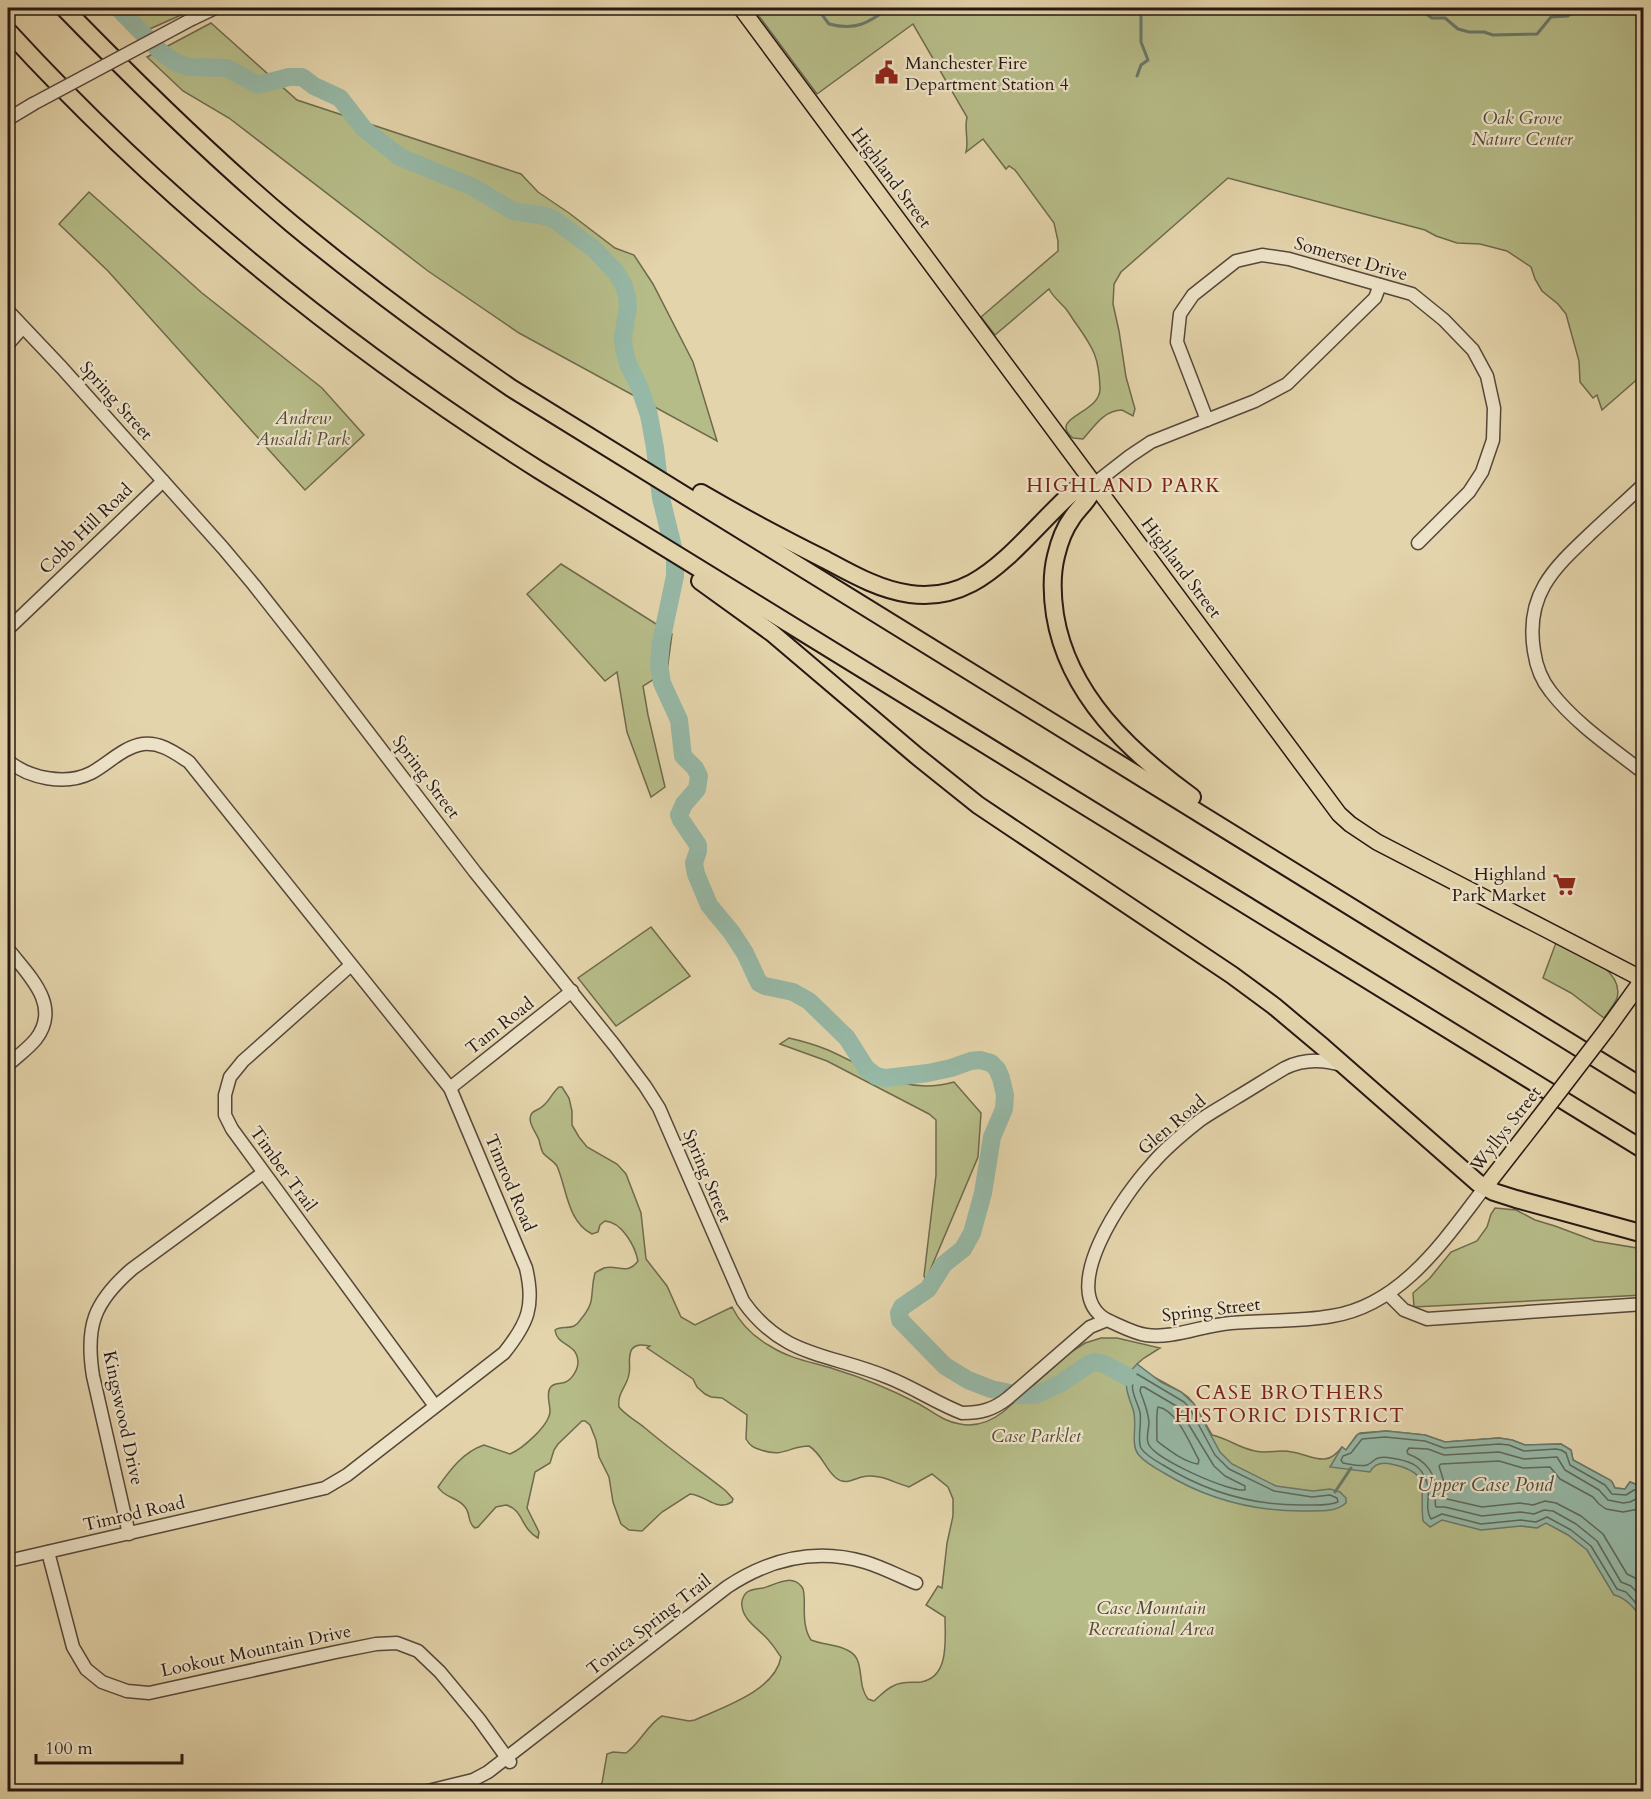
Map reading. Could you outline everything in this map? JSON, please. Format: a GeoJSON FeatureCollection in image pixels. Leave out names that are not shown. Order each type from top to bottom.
{"type":"FeatureCollection","features":[{"type":"Feature","properties":{"kind":"highway"},"geometry":{"type":"LineString","coordinates":[[64,8],[189,132],[317,245],[468,359],[643,470],[671,477],[710,505],[1644,1088]]}},
{"type":"Feature","properties":{"kind":"highway"},"geometry":{"type":"LineString","coordinates":[[8,31],[159,183],[246,258],[373,358],[463,421],[654,541],[685,570],[722,590],[1644,1150]]}},
{"type":"Feature","properties":{"kind":"highway"},"geometry":{"type":"LineString","coordinates":[[710,505],[763,528],[868,581],[892,591],[923,595],[949,592],[979,579],[1002,561],[1073,492],[1082,486],[1094,484],[1090,497],[1073,516],[1065,531],[1054,564],[1052,593],[1054,611],[1068,660],[1094,706],[1122,739],[1156,769],[1251,844]]}},
{"type":"Feature","properties":{"kind":"highway"},"geometry":{"type":"LineString","coordinates":[[722,590],[918,757],[978,805],[1246,985],[1300,1027],[1462,1171],[1485,1187],[1516,1199],[1644,1234]]}},
{"type":"Feature","properties":{"kind":"main road","name":"Highland Street"},"geometry":{"type":"LineString","coordinates":[[741,8],[1325,797],[1350,824],[1377,842],[1643,979]]}},
{"type":"Feature","properties":{"kind":"main road","name":"Wyllys Street"},"geometry":{"type":"LineString","coordinates":[[1485,1187],[1643,979]]}},
{"type":"Feature","properties":{"kind":"street"},"geometry":{"type":"LineString","coordinates":[[8,119],[215,8]]}},
{"type":"Feature","properties":{"kind":"street","name":"Somerset Drive"},"geometry":{"type":"LineString","coordinates":[[1207,420],[1177,342],[1180,314],[1193,295],[1236,261],[1262,255],[1289,259],[1412,294],[1444,320],[1473,350],[1487,376],[1494,408],[1493,440],[1482,472],[1469,492],[1418,543]]}},
{"type":"Feature","properties":{"kind":"street"},"geometry":{"type":"LineString","coordinates":[[1094,484],[1147,444],[1255,401],[1287,384],[1375,298],[1380,285]]}},
{"type":"Feature","properties":{"kind":"street","name":"Spring Street"},"geometry":{"type":"LineString","coordinates":[[8,311],[254,585],[475,872],[572,991],[645,1086],[659,1108],[743,1301],[754,1317],[768,1330],[796,1348],[886,1376],[962,1413],[975,1413],[990,1410],[1008,1398],[1090,1327],[1107,1320],[1144,1335],[1167,1335],[1230,1323],[1290,1321],[1334,1316],[1362,1307],[1388,1294]]}},
{"type":"Feature","properties":{"kind":"street"},"geometry":{"type":"LineString","coordinates":[[8,344],[23,327]]}},
{"type":"Feature","properties":{"kind":"street","name":"Cobb Hill Road"},"geometry":{"type":"LineString","coordinates":[[8,629],[163,481]]}},
{"type":"Feature","properties":{"kind":"street"},"geometry":{"type":"LineString","coordinates":[[1644,484],[1561,561],[1546,582],[1535,607],[1531,633],[1536,663],[1549,691],[1569,713],[1644,773]]}},
{"type":"Feature","properties":{"kind":"street","name":"Timrod Road"},"geometry":{"type":"LineString","coordinates":[[8,761],[16,769],[43,778],[71,779],[89,774],[122,752],[143,744],[168,748],[189,762],[450,1088],[526,1268],[531,1289],[525,1320],[519,1334],[504,1353],[347,1475],[325,1488],[8,1562]]}},
{"type":"Feature","properties":{"kind":"street"},"geometry":{"type":"LineString","coordinates":[[8,949],[38,986],[45,1006],[44,1023],[35,1040],[8,1065]]}},
{"type":"Feature","properties":{"kind":"street","name":"Timber Trail"},"geometry":{"type":"LineString","coordinates":[[351,965],[243,1061],[230,1077],[225,1095],[225,1114],[232,1129],[263,1173],[435,1407]]}},
{"type":"Feature","properties":{"kind":"street","name":"Tam Road"},"geometry":{"type":"LineString","coordinates":[[450,1088],[572,991]]}},
{"type":"Feature","properties":{"kind":"street","name":"Glen Road"},"geometry":{"type":"LineString","coordinates":[[1107,1320],[1097,1315],[1091,1306],[1088,1295],[1088,1276],[1096,1250],[1114,1214],[1152,1164],[1200,1120],[1280,1071],[1306,1061],[1322,1061],[1346,1066]]}},
{"type":"Feature","properties":{"kind":"street","name":"Kingswood Drive"},"geometry":{"type":"LineString","coordinates":[[129,1533],[89,1351],[92,1327],[99,1305],[113,1285],[132,1269],[263,1173]]}},
{"type":"Feature","properties":{"kind":"street","name":"Wyllys Street"},"geometry":{"type":"LineString","coordinates":[[1388,1294],[1439,1247],[1485,1187]]}},
{"type":"Feature","properties":{"kind":"street"},"geometry":{"type":"LineString","coordinates":[[1388,1294],[1404,1311],[1427,1319],[1644,1304]]}},
{"type":"Feature","properties":{"kind":"street","name":"Lookout Mountain Drive"},"geometry":{"type":"LineString","coordinates":[[48,1552],[73,1647],[86,1669],[102,1682],[127,1691],[149,1693],[375,1644],[397,1643],[418,1651],[440,1672],[509,1759]]}},
{"type":"Feature","properties":{"kind":"street","name":"Tonica Spring Trail"},"geometry":{"type":"LineString","coordinates":[[424,1791],[473,1780],[509,1759],[728,1587],[762,1567],[795,1558],[814,1556],[851,1558],[867,1562],[916,1583]]}},
{"type":"Feature","properties":{"kind":"green space"},"geometry":{"type":"Polygon","coordinates":[[[108,8],[197,8],[136,35],[108,8]]]}},
{"type":"Feature","properties":{"kind":"green space","name":"Oak Grove Nature Center"},"geometry":{"type":"Polygon","coordinates":[[[753,8],[1643,8],[1644,351],[1638,351],[1641,376],[1602,410],[1597,395],[1593,398],[1580,382],[1579,361],[1566,314],[1542,291],[1531,267],[1507,251],[1480,244],[1457,243],[1425,230],[1228,178],[1121,272],[1114,284],[1113,304],[1126,377],[1135,409],[1133,416],[1122,410],[1110,413],[1100,420],[1083,439],[1073,438],[1067,431],[1066,425],[1093,404],[1100,388],[1094,354],[1066,309],[1049,289],[995,335],[981,317],[1058,251],[1054,223],[1015,170],[1009,166],[1006,169],[983,139],[966,152],[967,117],[913,24],[817,94],[753,8]]]}},
{"type":"Feature","properties":{"kind":"green space"},"geometry":{"type":"Polygon","coordinates":[[[211,23],[297,100],[521,174],[538,192],[615,248],[634,255],[653,284],[693,362],[717,441],[519,333],[428,271],[229,118],[183,91],[147,57],[211,23]]]}},
{"type":"Feature","properties":{"kind":"green space","name":"Andrew Ansaldi Park"},"geometry":{"type":"Polygon","coordinates":[[[89,192],[202,293],[322,388],[364,435],[305,490],[108,271],[59,224],[89,192]]]}},
{"type":"Feature","properties":{"kind":"green space"},"geometry":{"type":"Polygon","coordinates":[[[561,564],[672,634],[667,671],[643,686],[665,787],[651,797],[627,732],[617,672],[605,681],[527,594],[561,564]]]}},
{"type":"Feature","properties":{"kind":"green space"},"geometry":{"type":"Polygon","coordinates":[[[651,927],[690,976],[616,1026],[578,978],[651,927]]]}},
{"type":"Feature","properties":{"kind":"green space"},"geometry":{"type":"Polygon","coordinates":[[[1557,940],[1598,962],[1614,978],[1618,988],[1617,998],[1604,1018],[1571,993],[1543,978],[1557,940]]]}},
{"type":"Feature","properties":{"kind":"green space"},"geometry":{"type":"Polygon","coordinates":[[[789,1038],[823,1048],[874,1073],[904,1083],[919,1086],[954,1082],[981,1113],[978,1157],[926,1280],[924,1276],[936,1175],[936,1120],[929,1114],[827,1061],[780,1044],[789,1038]]]}},
{"type":"Feature","properties":{"kind":"green space","name":"Case Mountain Recreational Area"},"geometry":{"type":"Polygon","coordinates":[[[559,1087],[562,1087],[569,1098],[572,1125],[579,1137],[587,1147],[617,1164],[626,1174],[641,1213],[646,1259],[667,1286],[681,1317],[695,1325],[732,1307],[748,1329],[778,1350],[878,1385],[949,1421],[971,1425],[993,1419],[1071,1352],[1085,1343],[1101,1338],[1117,1338],[1160,1348],[1137,1364],[1152,1376],[1188,1397],[1212,1435],[1249,1450],[1287,1451],[1324,1459],[1336,1454],[1342,1447],[1346,1450],[1360,1433],[1386,1431],[1425,1435],[1445,1442],[1499,1438],[1525,1445],[1561,1444],[1571,1450],[1573,1460],[1610,1480],[1615,1488],[1625,1489],[1630,1482],[1643,1487],[1643,1791],[591,1791],[602,1783],[607,1754],[626,1753],[662,1716],[695,1720],[746,1696],[769,1679],[777,1669],[781,1657],[743,1611],[743,1597],[752,1590],[788,1580],[798,1583],[804,1591],[805,1625],[811,1640],[840,1647],[854,1655],[859,1666],[864,1693],[868,1699],[874,1701],[896,1684],[930,1679],[937,1673],[944,1656],[945,1617],[926,1605],[938,1586],[942,1588],[947,1543],[953,1516],[953,1499],[948,1487],[932,1474],[909,1487],[873,1476],[844,1481],[832,1474],[809,1446],[775,1453],[754,1447],[746,1439],[747,1415],[722,1398],[705,1394],[697,1387],[693,1379],[647,1348],[650,1346],[641,1345],[632,1349],[629,1358],[629,1374],[619,1397],[619,1407],[726,1491],[733,1499],[732,1502],[721,1505],[690,1494],[662,1512],[642,1531],[629,1530],[621,1524],[613,1502],[609,1477],[599,1457],[590,1425],[582,1421],[558,1444],[550,1463],[535,1472],[527,1508],[539,1532],[538,1538],[532,1534],[516,1511],[506,1505],[496,1507],[478,1527],[473,1526],[465,1507],[438,1487],[458,1462],[476,1448],[484,1445],[510,1454],[528,1442],[541,1429],[549,1417],[548,1393],[550,1388],[554,1384],[568,1380],[578,1365],[574,1351],[559,1339],[555,1330],[575,1325],[586,1312],[591,1302],[595,1273],[609,1267],[630,1268],[638,1261],[627,1236],[611,1222],[605,1221],[600,1225],[598,1232],[592,1234],[577,1221],[557,1166],[542,1151],[530,1116],[546,1103],[559,1087]]]}},
{"type":"Feature","properties":{"kind":"green space"},"geometry":{"type":"Polygon","coordinates":[[[1495,1208],[1516,1210],[1535,1220],[1595,1241],[1643,1249],[1643,1295],[1414,1307],[1413,1293],[1430,1278],[1451,1252],[1477,1241],[1487,1227],[1495,1208]]]}},
{"type":"Feature","properties":{"kind":"water"},"geometry":{"type":"Polygon","coordinates":[[[1137,1364],[1161,1382],[1181,1392],[1194,1404],[1220,1452],[1232,1464],[1276,1486],[1313,1491],[1330,1489],[1340,1492],[1346,1498],[1346,1503],[1338,1508],[1323,1511],[1288,1511],[1251,1506],[1197,1490],[1150,1465],[1140,1457],[1136,1450],[1135,1421],[1126,1385],[1129,1375],[1137,1364]]]}},
{"type":"Feature","properties":{"kind":"water","name":"Upper Case Pond"},"geometry":{"type":"Polygon","coordinates":[[[1386,1431],[1425,1435],[1445,1442],[1499,1438],[1525,1445],[1561,1444],[1571,1450],[1573,1460],[1610,1480],[1615,1488],[1625,1489],[1630,1482],[1643,1487],[1643,1632],[1636,1610],[1626,1601],[1614,1595],[1587,1550],[1568,1535],[1546,1523],[1537,1528],[1521,1526],[1481,1530],[1442,1520],[1430,1527],[1423,1521],[1421,1483],[1419,1477],[1413,1472],[1388,1463],[1376,1465],[1370,1472],[1330,1467],[1342,1447],[1346,1450],[1358,1434],[1386,1431]]]}},
{"type":"Feature","properties":{"kind":"waterway"},"geometry":{"type":"LineString","coordinates":[[118,8],[161,52],[175,62],[188,67],[227,68],[258,85],[289,77],[302,77],[314,86],[340,98],[364,129],[400,157],[473,187],[513,211],[545,216],[555,220],[594,249],[616,272],[627,296],[624,349],[649,415],[661,498],[675,555],[675,576],[661,642],[659,664],[662,683],[679,720],[683,756],[695,768],[699,776],[697,789],[684,804],[679,815],[698,845],[694,863],[696,874],[709,905],[745,953],[759,983],[793,992],[809,1001],[847,1038],[866,1068],[876,1076],[886,1078],[928,1073],[980,1060],[991,1063],[1001,1078],[1005,1095],[1004,1109],[992,1137],[983,1193],[972,1233],[963,1249],[944,1264],[928,1289],[902,1307],[899,1313],[900,1320],[945,1366],[968,1380],[991,1389],[1020,1395],[1036,1395],[1095,1362],[1104,1364],[1128,1377]]}},
{"type":"Feature","properties":{"kind":"waterway"},"geometry":{"type":"LineString","coordinates":[[817,8],[829,24],[847,27],[868,22],[889,8]]}},
{"type":"Feature","properties":{"kind":"waterway"},"geometry":{"type":"LineString","coordinates":[[1137,76],[1141,65],[1148,60],[1141,42],[1141,8]]}},
{"type":"Feature","properties":{"kind":"waterway"},"geometry":{"type":"LineString","coordinates":[[1418,8],[1432,18],[1445,18],[1458,29],[1493,35],[1537,34],[1551,17],[1568,16],[1571,13],[1570,8]]}},
{"type":"Feature","properties":{"kind":"waterway"},"geometry":{"type":"LineString","coordinates":[[1335,1492],[1351,1468]]}},
{"type":"Feature","properties":{"kind":"place","name":"Manchester Fire Department Station 4"},"geometry":{"type":"Point","coordinates":[887,73]}},
{"type":"Feature","properties":{"kind":"place","name":"Highland Park Market"},"geometry":{"type":"Point","coordinates":[1564,884]}},
{"type":"Feature","properties":{"kind":"district","name":"HIGHLAND PARK"},"geometry":{"type":"Point","coordinates":[1124,485]}},
{"type":"Feature","properties":{"kind":"district","name":"CASE BROTHERS HISTORIC DISTRICT"},"geometry":{"type":"Point","coordinates":[1290,1404]}},
{"type":"Feature","properties":{"kind":"park label","name":"Case Parklet"},"geometry":{"type":"Point","coordinates":[1036,1436]}}]}
